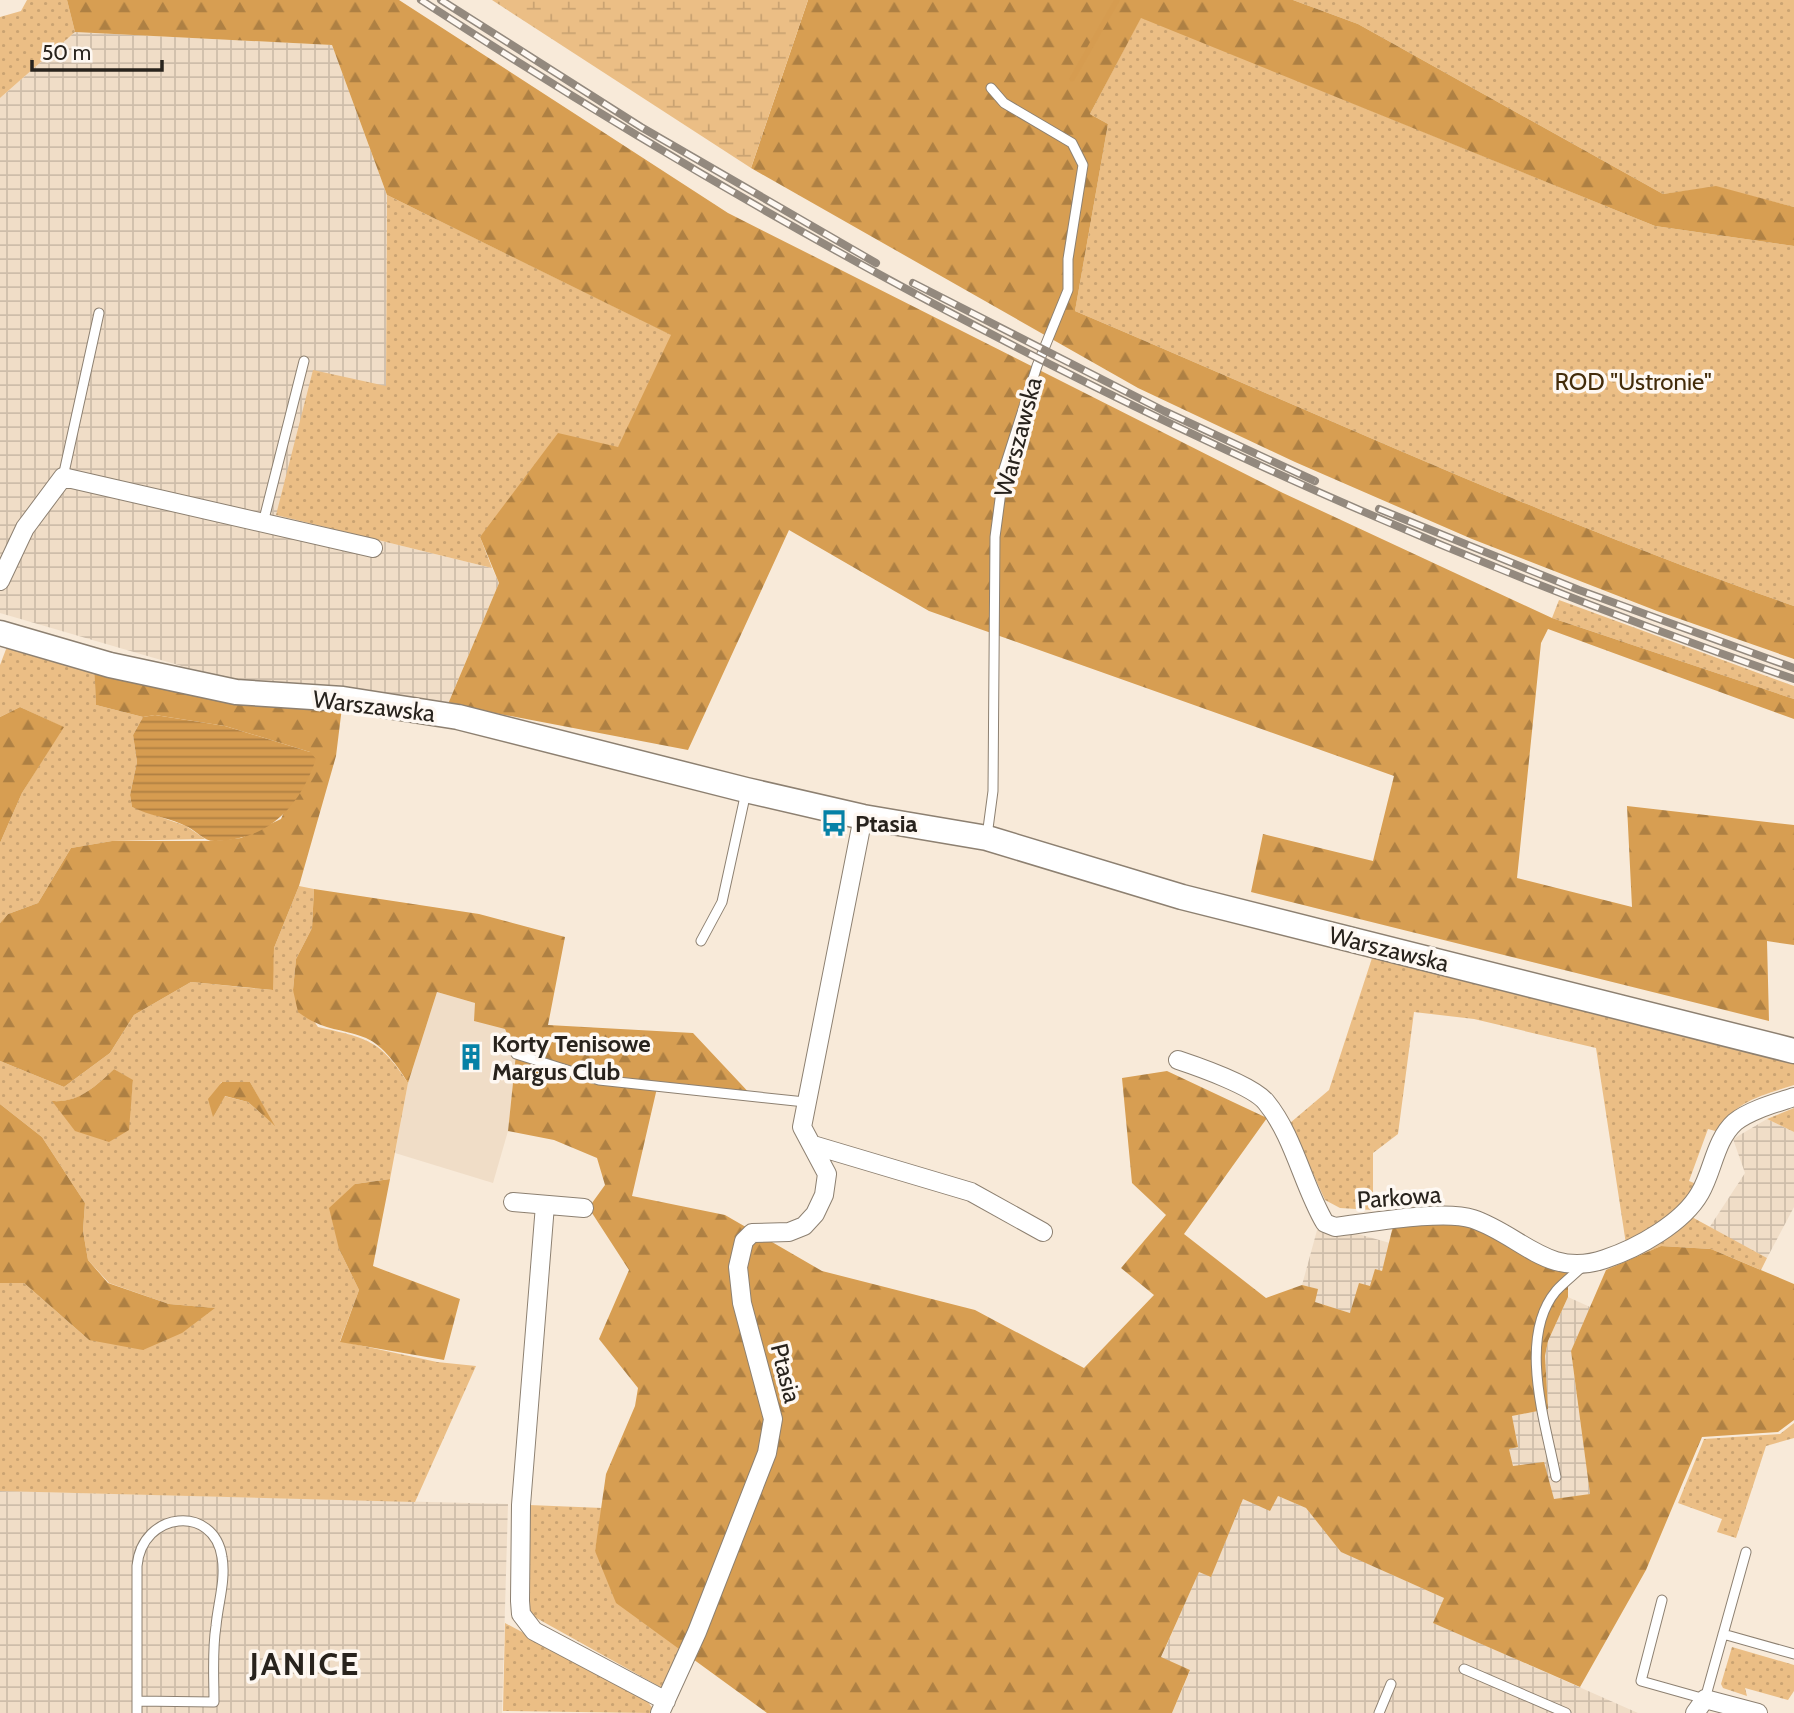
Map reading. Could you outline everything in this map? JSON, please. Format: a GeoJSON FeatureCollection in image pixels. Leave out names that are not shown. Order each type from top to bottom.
{"type":"FeatureCollection","features":[{"type":"Feature","properties":{"kind":"street"},"geometry":{"type":"LineString","coordinates":[[0,581],[25,528],[63,477],[373,548]]}},
{"type":"Feature","properties":{"kind":"street","name":"Warszawska"},"geometry":{"type":"LineString","coordinates":[[0,633],[110,665],[236,692],[343,699],[458,717],[863,817],[987,838],[1182,897],[1794,1051]]}},
{"type":"Feature","properties":{"kind":"street","name":"Ptasia"},"geometry":{"type":"LineString","coordinates":[[545,1205],[522,1505],[522,1614],[534,1631],[663,1707],[697,1632],[767,1453],[773,1419],[743,1303],[738,1267],[744,1241],[752,1233],[789,1232],[804,1226],[815,1214],[824,1195],[827,1174],[802,1127],[863,817]]}},
{"type":"Feature","properties":{"kind":"street","name":"Parkowa"},"geometry":{"type":"LineString","coordinates":[[1178,1060],[1210,1070],[1265,1100],[1282,1128],[1325,1223],[1335,1227],[1413,1216],[1472,1218],[1544,1258],[1567,1264],[1602,1260],[1640,1243],[1687,1211],[1700,1193],[1724,1135],[1737,1121],[1794,1097]]}},
{"type":"Feature","properties":{"kind":"street"},"geometry":{"type":"LineString","coordinates":[[813,1145],[971,1192],[1043,1232]]}},
{"type":"Feature","properties":{"kind":"street"},"geometry":{"type":"LineString","coordinates":[[513,1202],[584,1208]]}},
{"type":"Feature","properties":{"kind":"street"},"geometry":{"type":"LineString","coordinates":[[1700,1706],[1758,1713]]}},
{"type":"Feature","properties":{"kind":"lane","name":"Warszawska"},"geometry":{"type":"LineString","coordinates":[[987,838],[993,791],[995,537],[1004,469],[1037,366],[1068,290],[1068,259],[1083,164],[1072,143],[1004,103],[990,88]]}},
{"type":"Feature","properties":{"kind":"lane"},"geometry":{"type":"LineString","coordinates":[[63,477],[99,313]]}},
{"type":"Feature","properties":{"kind":"lane"},"geometry":{"type":"LineString","coordinates":[[263,523],[304,362]]}},
{"type":"Feature","properties":{"kind":"lane"},"geometry":{"type":"LineString","coordinates":[[701,941],[722,902],[746,790]]}},
{"type":"Feature","properties":{"kind":"lane"},"geometry":{"type":"LineString","coordinates":[[516,1054],[599,1080],[805,1102]]}},
{"type":"Feature","properties":{"kind":"lane"},"geometry":{"type":"LineString","coordinates":[[1556,1477],[1535,1352],[1543,1315],[1555,1292],[1588,1262]]}},
{"type":"Feature","properties":{"kind":"lane"},"geometry":{"type":"LineString","coordinates":[[136,1701],[214,1702],[215,1630],[221,1599],[222,1555],[212,1535],[192,1523],[177,1521],[163,1524],[145,1538],[139,1550],[136,1701],[137,1713]]}},
{"type":"Feature","properties":{"kind":"lane"},"geometry":{"type":"LineString","coordinates":[[1662,1600],[1641,1681],[1700,1706],[1746,1552]]}},
{"type":"Feature","properties":{"kind":"lane"},"geometry":{"type":"LineString","coordinates":[[1723,1633],[1794,1654]]}},
{"type":"Feature","properties":{"kind":"lane"},"geometry":{"type":"LineString","coordinates":[[1464,1669],[1566,1713]]}},
{"type":"Feature","properties":{"kind":"lane"},"geometry":{"type":"LineString","coordinates":[[1379,1713],[1391,1684]]}},
{"type":"Feature","properties":{"kind":"shaded area"},"geometry":{"type":"Polygon","coordinates":[[[75,32],[332,45],[387,195],[386,387],[276,515],[492,568],[499,583],[448,704],[233,681],[0,613],[0,98],[75,32]]]}},
{"type":"Feature","properties":{"kind":"shaded area"},"geometry":{"type":"Polygon","coordinates":[[[155,715],[225,726],[310,752],[316,759],[301,791],[291,805],[267,827],[235,839],[208,840],[181,824],[132,807],[130,795],[137,762],[133,735],[143,717],[155,715]]]}},
{"type":"Feature","properties":{"kind":"shaded area"},"geometry":{"type":"Polygon","coordinates":[[[437,992],[475,1003],[505,1029],[516,1054],[508,1131],[493,1183],[395,1153],[408,1083],[437,992]]]}},
{"type":"Feature","properties":{"kind":"shaded area"},"geometry":{"type":"Polygon","coordinates":[[[1767,1119],[1794,1132],[1794,1207],[1767,1258],[1709,1228],[1745,1173],[1733,1139],[1767,1119]]]}},
{"type":"Feature","properties":{"kind":"shaded area"},"geometry":{"type":"Polygon","coordinates":[[[1319,1223],[1390,1243],[1382,1271],[1350,1313],[1314,1302],[1317,1289],[1302,1285],[1319,1223]]]}},
{"type":"Feature","properties":{"kind":"shaded area"},"geometry":{"type":"Polygon","coordinates":[[[1568,1297],[1590,1307],[1571,1351],[1590,1494],[1554,1500],[1513,1466],[1509,1449],[1518,1446],[1512,1416],[1548,1409],[1545,1356],[1548,1341],[1568,1297]]]}},
{"type":"Feature","properties":{"kind":"shaded area"},"geometry":{"type":"Polygon","coordinates":[[[0,1491],[508,1504],[502,1713],[0,1713],[0,1491]]]}},
{"type":"Feature","properties":{"kind":"shaded area"},"geometry":{"type":"Polygon","coordinates":[[[1278,1496],[1306,1508],[1342,1552],[1444,1598],[1434,1623],[1638,1713],[1172,1713],[1190,1671],[1161,1658],[1199,1571],[1211,1576],[1243,1499],[1278,1496]]]}},
{"type":"Feature","properties":{"kind":"green space"},"geometry":{"type":"Polygon","coordinates":[[[27,0],[67,0],[75,32],[0,98],[0,17],[21,11],[27,0]]]}},
{"type":"Feature","properties":{"kind":"green space"},"geometry":{"type":"Polygon","coordinates":[[[67,0],[399,0],[728,213],[1283,493],[1552,618],[1794,699],[1794,719],[1548,629],[1541,643],[1517,878],[1632,907],[1627,806],[1794,825],[1794,945],[1767,941],[1769,1021],[1251,892],[1263,834],[1373,861],[1394,776],[929,611],[789,530],[688,750],[448,704],[499,583],[480,537],[558,433],[618,447],[671,335],[387,195],[332,45],[75,32],[67,0]]]}},
{"type":"Feature","properties":{"kind":"green space"},"geometry":{"type":"Polygon","coordinates":[[[492,0],[808,0],[751,168],[492,0]]]}},
{"type":"Feature","properties":{"kind":"green space"},"geometry":{"type":"Polygon","coordinates":[[[808,0],[1293,0],[1358,24],[1663,194],[1716,186],[1794,207],[1794,246],[1655,226],[1141,18],[1090,114],[1108,124],[1075,311],[1522,502],[1794,606],[1794,659],[1657,611],[1472,539],[1295,462],[1138,388],[751,168],[808,0]]]}},
{"type":"Feature","properties":{"kind":"green space"},"geometry":{"type":"Polygon","coordinates":[[[1293,0],[1794,0],[1794,207],[1716,187],[1663,194],[1358,24],[1293,0]]]}},
{"type":"Feature","properties":{"kind":"green space","name":"ROD \"Ustronie\""},"geometry":{"type":"Polygon","coordinates":[[[1141,17],[1655,226],[1794,246],[1794,606],[1522,502],[1075,311],[1108,124],[1090,114],[1141,17]]]}},
{"type":"Feature","properties":{"kind":"green space"},"geometry":{"type":"Polygon","coordinates":[[[387,195],[672,335],[618,448],[480,537],[492,568],[276,515],[313,370],[386,386],[387,195]]]}},
{"type":"Feature","properties":{"kind":"green space"},"geometry":{"type":"Polygon","coordinates":[[[1559,600],[1794,686],[1794,699],[1552,618],[1559,600]]]}},
{"type":"Feature","properties":{"kind":"green space"},"geometry":{"type":"Polygon","coordinates":[[[8,644],[95,669],[96,705],[143,717],[133,735],[137,762],[130,795],[132,807],[186,826],[205,839],[112,841],[71,848],[38,903],[8,914],[0,923],[0,843],[22,793],[63,727],[20,707],[0,717],[0,665],[8,644]]]}},
{"type":"Feature","properties":{"kind":"green space"},"geometry":{"type":"Polygon","coordinates":[[[94,660],[343,699],[336,756],[299,886],[274,948],[273,990],[191,982],[134,1015],[110,1053],[64,1087],[0,1061],[0,923],[8,914],[38,903],[71,848],[112,841],[215,841],[241,838],[281,819],[310,752],[225,726],[155,715],[143,717],[96,705],[94,660]]]}},
{"type":"Feature","properties":{"kind":"green space"},"geometry":{"type":"Polygon","coordinates":[[[20,707],[64,727],[22,793],[0,843],[0,717],[20,707]]]}},
{"type":"Feature","properties":{"kind":"green space"},"geometry":{"type":"Polygon","coordinates":[[[299,886],[314,889],[312,928],[296,959],[293,990],[318,1027],[360,1038],[380,1049],[408,1083],[390,1179],[355,1184],[339,1249],[359,1290],[340,1341],[437,1362],[476,1366],[415,1502],[0,1491],[0,1283],[24,1283],[89,1340],[214,1308],[169,1304],[109,1283],[88,1260],[83,1231],[85,1203],[42,1137],[0,1104],[0,1061],[64,1087],[110,1053],[134,1015],[191,982],[272,990],[274,948],[299,886]],[[114,1069],[79,1096],[53,1101],[75,1130],[131,1099],[133,1081],[114,1069]],[[221,1082],[213,1116],[224,1096],[248,1102],[273,1124],[250,1082],[221,1082]]]}},
{"type":"Feature","properties":{"kind":"green space"},"geometry":{"type":"Polygon","coordinates":[[[314,889],[479,914],[565,937],[548,1025],[693,1033],[754,1098],[657,1088],[632,1196],[725,1215],[822,1271],[975,1310],[1084,1368],[1154,1295],[1121,1268],[1166,1215],[1132,1183],[1122,1078],[1167,1071],[1267,1118],[1184,1234],[1266,1298],[1302,1285],[1318,1289],[1315,1302],[1350,1313],[1359,1283],[1370,1286],[1375,1269],[1382,1271],[1394,1222],[1472,1218],[1568,1264],[1568,1297],[1548,1341],[1545,1356],[1548,1409],[1512,1416],[1518,1447],[1509,1449],[1513,1466],[1544,1462],[1554,1499],[1590,1494],[1571,1351],[1606,1270],[1661,1246],[1711,1249],[1794,1284],[1794,1420],[1778,1432],[1702,1437],[1646,1570],[1580,1687],[1433,1623],[1444,1598],[1341,1552],[1306,1508],[1278,1496],[1270,1511],[1243,1499],[1211,1577],[1199,1572],[1161,1657],[1190,1670],[1172,1713],[767,1713],[616,1603],[595,1551],[606,1474],[635,1406],[638,1388],[599,1339],[629,1270],[592,1213],[592,1203],[605,1185],[597,1158],[554,1140],[508,1131],[516,1054],[505,1029],[474,1021],[475,1003],[437,992],[408,1083],[390,1058],[373,1042],[324,1026],[298,1012],[293,990],[296,959],[312,928],[314,889]]]}},
{"type":"Feature","properties":{"kind":"green space"},"geometry":{"type":"Polygon","coordinates":[[[1372,958],[1794,1061],[1794,1085],[1741,1106],[1725,1121],[1719,1132],[1708,1129],[1689,1181],[1699,1185],[1684,1205],[1626,1244],[1596,1048],[1474,1019],[1414,1012],[1398,1134],[1373,1153],[1373,1210],[1340,1208],[1325,1200],[1290,1123],[1329,1090],[1372,958]]]}},
{"type":"Feature","properties":{"kind":"green space"},"geometry":{"type":"Polygon","coordinates":[[[114,1069],[133,1080],[129,1130],[109,1142],[75,1131],[52,1101],[79,1096],[114,1069]]]}},
{"type":"Feature","properties":{"kind":"green space"},"geometry":{"type":"Polygon","coordinates":[[[222,1082],[250,1082],[275,1126],[248,1102],[225,1096],[213,1117],[208,1099],[222,1082]]]}},
{"type":"Feature","properties":{"kind":"green space"},"geometry":{"type":"Polygon","coordinates":[[[0,1104],[42,1137],[85,1203],[83,1231],[88,1260],[108,1283],[169,1304],[215,1308],[182,1333],[143,1350],[89,1340],[24,1283],[0,1283],[0,1104]]]}},
{"type":"Feature","properties":{"kind":"green space"},"geometry":{"type":"Polygon","coordinates":[[[1794,1108],[1794,1132],[1767,1119],[1794,1108]]]}},
{"type":"Feature","properties":{"kind":"green space"},"geometry":{"type":"Polygon","coordinates":[[[390,1179],[373,1266],[460,1299],[444,1360],[340,1342],[359,1290],[339,1249],[329,1208],[355,1184],[390,1179]]]}},
{"type":"Feature","properties":{"kind":"green space"},"geometry":{"type":"Polygon","coordinates":[[[1690,1216],[1767,1258],[1761,1270],[1711,1249],[1661,1246],[1606,1270],[1690,1216]]]}},
{"type":"Feature","properties":{"kind":"green space"},"geometry":{"type":"Polygon","coordinates":[[[1794,1423],[1794,1438],[1766,1446],[1736,1538],[1717,1532],[1722,1519],[1678,1503],[1704,1439],[1780,1434],[1794,1423]]]}},
{"type":"Feature","properties":{"kind":"green space"},"geometry":{"type":"Polygon","coordinates":[[[529,1505],[603,1508],[595,1551],[681,1651],[662,1688],[531,1615],[529,1505]]]}},
{"type":"Feature","properties":{"kind":"green space"},"geometry":{"type":"Polygon","coordinates":[[[505,1623],[645,1698],[653,1709],[651,1713],[503,1711],[505,1623]]]}},
{"type":"Feature","properties":{"kind":"green space"},"geometry":{"type":"Polygon","coordinates":[[[1732,1647],[1794,1665],[1794,1691],[1788,1700],[1745,1688],[1747,1696],[1723,1688],[1721,1684],[1732,1647]]]}},
{"type":"Feature","properties":{"kind":"waterway"},"geometry":{"type":"LineString","coordinates":[[1072,79],[1117,0]]}},
{"type":"Feature","properties":{"kind":"railway"},"geometry":{"type":"LineString","coordinates":[[421,0],[585,104],[750,202],[917,295],[1086,383],[1258,465],[1433,542],[1612,613],[1794,679]]}},
{"type":"Feature","properties":{"kind":"railway"},"geometry":{"type":"LineString","coordinates":[[441,0],[641,127],[876,263]]}},
{"type":"Feature","properties":{"kind":"railway"},"geometry":{"type":"LineString","coordinates":[[913,283],[1164,411],[1315,481]]}},
{"type":"Feature","properties":{"kind":"railway"},"geometry":{"type":"LineString","coordinates":[[1379,509],[1579,590],[1794,668]]}},
{"type":"Feature","properties":{"kind":"place","name":"Ptasia"},"geometry":{"type":"Point","coordinates":[834,823]}},
{"type":"Feature","properties":{"kind":"place","name":"Korty Tenisowe Margus Club"},"geometry":{"type":"Point","coordinates":[471,1057]}},
{"type":"Feature","properties":{"kind":"district","name":"JANICE"},"geometry":{"type":"Point","coordinates":[305,1663]}}]}
